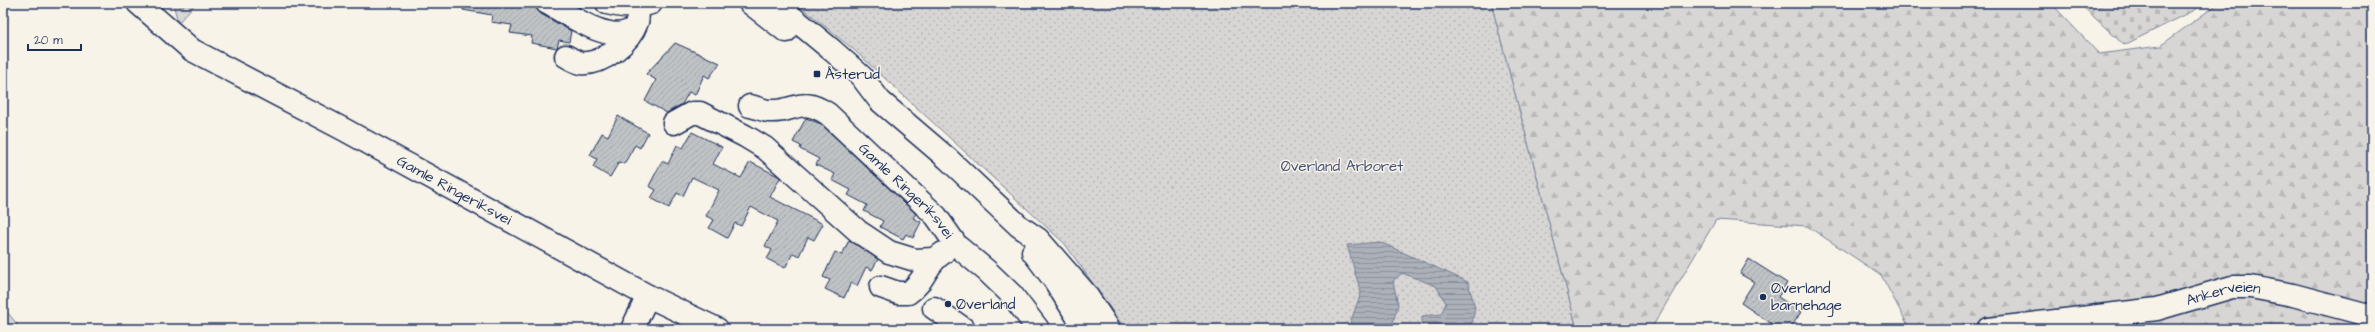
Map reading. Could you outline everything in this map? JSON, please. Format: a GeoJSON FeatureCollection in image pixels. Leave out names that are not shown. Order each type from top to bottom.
{"type":"FeatureCollection","features":[{"type":"Feature","properties":{"kind":"street","name":"Gamle Ringeriksvei"},"geometry":{"type":"LineString","coordinates":[[138,3],[192,50],[343,129],[648,296],[717,329]]}},
{"type":"Feature","properties":{"kind":"street"},"geometry":{"type":"LineString","coordinates":[[547,3],[608,34],[621,35],[631,30]]}},
{"type":"Feature","properties":{"kind":"street"},"geometry":{"type":"LineString","coordinates":[[566,56],[581,63],[600,59],[622,45],[637,23],[644,5],[620,6],[607,3]]}},
{"type":"Feature","properties":{"kind":"street"},"geometry":{"type":"LineString","coordinates":[[750,3],[856,87],[880,101],[948,159],[1019,226],[1038,239],[1067,270],[1109,329]]}},
{"type":"Feature","properties":{"kind":"street"},"geometry":{"type":"LineString","coordinates":[[775,3],[861,76],[880,101]]}},
{"type":"Feature","properties":{"kind":"street","name":"Gamle Ringeriksvei"},"geometry":{"type":"LineString","coordinates":[[750,106],[768,111],[804,104],[816,106],[828,114],[936,216],[957,246],[987,271],[1012,295],[1038,329]]}},
{"type":"Feature","properties":{"kind":"street","name":"Gamle Ringeriksvei"},"geometry":{"type":"LineString","coordinates":[[674,123],[692,113],[700,113],[746,136],[765,148],[859,232],[889,252],[915,260],[933,259]]}},
{"type":"Feature","properties":{"kind":"street"},"geometry":{"type":"LineString","coordinates":[[1019,226],[1031,249],[1056,281],[1085,329]]}},
{"type":"Feature","properties":{"kind":"street"},"geometry":{"type":"LineString","coordinates":[[881,287],[898,293],[908,292],[924,278],[933,259],[957,246]]}},
{"type":"Feature","properties":{"kind":"street","name":"Ankerveien"},"geometry":{"type":"LineString","coordinates":[[1988,329],[2157,309],[2232,287],[2252,286],[2293,295],[2372,316]]}},
{"type":"Feature","properties":{"kind":"street"},"geometry":{"type":"LineString","coordinates":[[632,329],[648,296]]}},
{"type":"Feature","properties":{"kind":"street"},"geometry":{"type":"LineString","coordinates":[[934,308],[964,329]]}},
{"type":"Feature","properties":{"kind":"street"},"geometry":{"type":"LineString","coordinates":[[2074,320],[2096,329]]}},
{"type":"Feature","properties":{"kind":"green space"},"geometry":{"type":"Polygon","coordinates":[[[173,3],[196,3],[178,23],[173,3]]]}},
{"type":"Feature","properties":{"kind":"green space","name":"Øverland Arboret"},"geometry":{"type":"Polygon","coordinates":[[[796,3],[1491,3],[1577,329],[1125,329],[1065,244],[853,49],[796,3]]]}},
{"type":"Feature","properties":{"kind":"green space"},"geometry":{"type":"Polygon","coordinates":[[[1491,3],[2051,3],[2099,54],[2160,46],[2219,3],[2372,3],[2372,329],[1910,329],[1881,275],[1807,226],[1716,220],[1651,329],[1577,329],[1491,3]]]}},
{"type":"Feature","properties":{"kind":"green space"},"geometry":{"type":"Polygon","coordinates":[[[2079,3],[2205,3],[2195,10],[2124,45],[2079,3]]]}},
{"type":"Feature","properties":{"kind":"green space"},"geometry":{"type":"Polygon","coordinates":[[[3,307],[21,329],[3,329],[3,307]]]}},
{"type":"Feature","properties":{"kind":"shaded area"},"geometry":{"type":"Polygon","coordinates":[[[1380,242],[1468,282],[1475,308],[1472,323],[1461,329],[1422,329],[1422,316],[1441,314],[1446,303],[1436,286],[1402,273],[1393,281],[1398,305],[1391,329],[1352,329],[1350,323],[1361,293],[1347,245],[1380,242]]]}},
{"type":"Feature","properties":{"kind":"building"},"geometry":{"type":"Polygon","coordinates":[[[464,3],[535,3],[541,14],[571,31],[569,42],[559,40],[557,48],[531,43],[532,36],[510,33],[512,25],[491,22],[492,15],[463,10],[464,3]]]}},
{"type":"Feature","properties":{"kind":"building"},"geometry":{"type":"Polygon","coordinates":[[[675,43],[720,63],[709,78],[704,75],[695,95],[689,92],[682,104],[667,113],[645,101],[656,80],[646,74],[675,43]]]}},
{"type":"Feature","properties":{"kind":"building"},"geometry":{"type":"Polygon","coordinates":[[[618,116],[648,133],[640,148],[635,145],[624,164],[619,162],[610,177],[593,167],[597,159],[590,155],[602,133],[608,136],[618,116]]]}},
{"type":"Feature","properties":{"kind":"building"},"geometry":{"type":"Polygon","coordinates":[[[806,118],[821,124],[916,214],[913,218],[921,222],[913,238],[906,234],[903,239],[880,227],[883,221],[864,211],[867,205],[848,195],[851,190],[832,180],[835,174],[816,165],[819,159],[800,149],[801,146],[793,142],[806,118]]]}},
{"type":"Feature","properties":{"kind":"building"},"geometry":{"type":"Polygon","coordinates":[[[692,132],[722,147],[713,164],[741,178],[750,162],[778,176],[780,178],[770,197],[823,224],[814,240],[808,237],[799,256],[793,253],[785,268],[767,259],[772,250],[765,246],[778,221],[751,207],[741,226],[735,223],[727,238],[709,228],[714,220],[706,216],[719,190],[692,177],[683,196],[677,193],[669,208],[651,198],[656,190],[649,186],[662,161],[668,164],[677,145],[683,148],[692,132]]]}},
{"type":"Feature","properties":{"kind":"building"},"geometry":{"type":"Polygon","coordinates":[[[849,240],[878,259],[872,270],[866,267],[857,286],[851,283],[844,298],[825,289],[830,280],[823,277],[835,252],[842,255],[849,240]]]}},
{"type":"Feature","properties":{"kind":"building"},"geometry":{"type":"Polygon","coordinates":[[[1749,259],[1787,283],[1778,297],[1801,312],[1790,329],[1779,329],[1741,303],[1754,282],[1740,274],[1749,259]]]}},
{"type":"Feature","properties":{"kind":"place","name":"Åsterud"},"geometry":{"type":"Point","coordinates":[817,74]}},
{"type":"Feature","properties":{"kind":"place","name":"Øverland barnehage"},"geometry":{"type":"Point","coordinates":[1763,297]}},
{"type":"Feature","properties":{"kind":"place","name":"Øverland"},"geometry":{"type":"Point","coordinates":[948,304]}}]}
